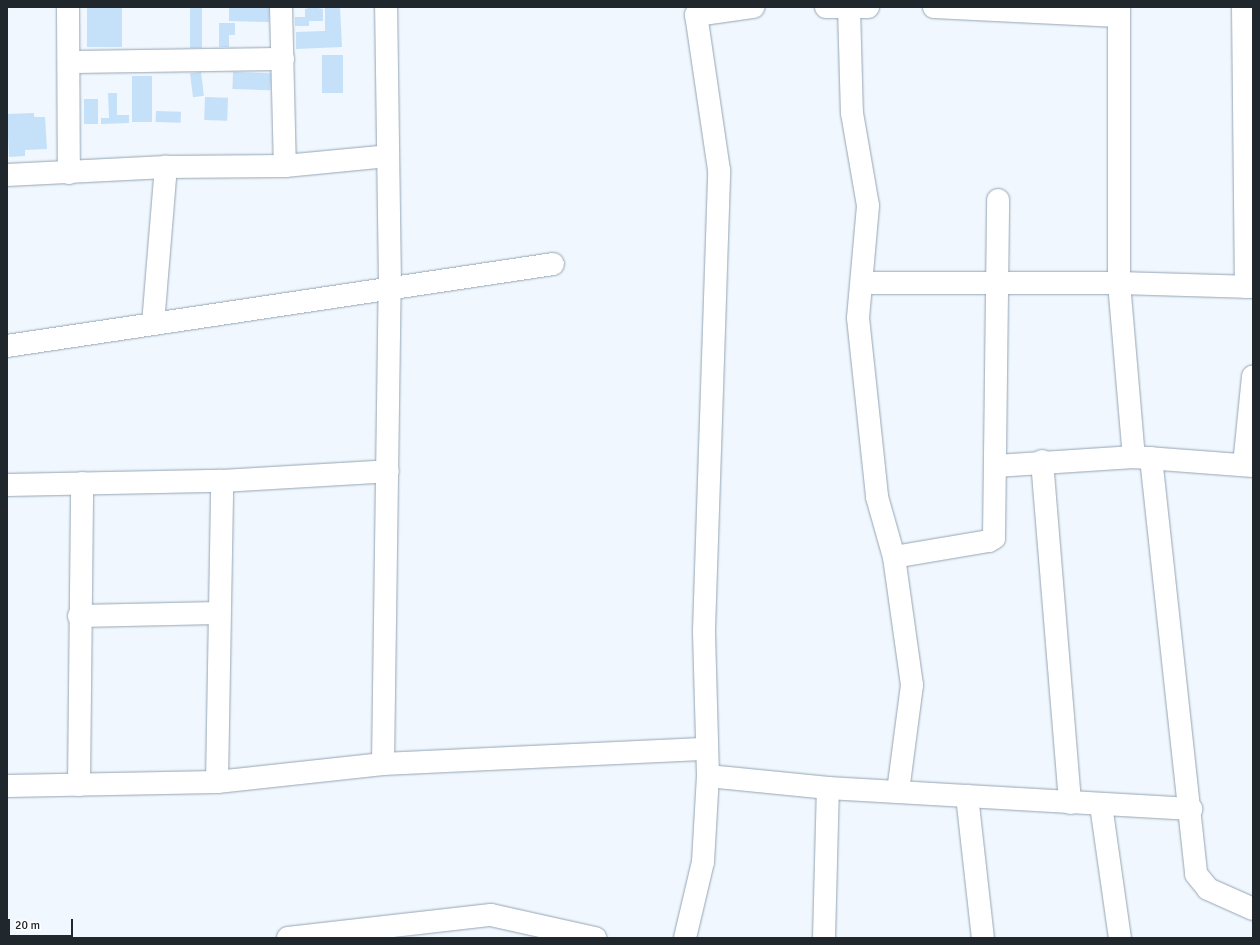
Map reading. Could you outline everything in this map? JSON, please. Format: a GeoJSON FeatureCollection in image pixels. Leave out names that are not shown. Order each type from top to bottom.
{"type":"FeatureCollection","features":[{"type":"Feature","properties":{"kind":"street"},"geometry":{"type":"LineString","coordinates":[[68,7],[69,173]]}},
{"type":"Feature","properties":{"kind":"street"},"geometry":{"type":"LineString","coordinates":[[281,7],[285,166]]}},
{"type":"Feature","properties":{"kind":"street"},"geometry":{"type":"LineString","coordinates":[[383,764],[390,286],[386,7]]}},
{"type":"Feature","properties":{"kind":"street"},"geometry":{"type":"LineString","coordinates":[[685,938],[703,862],[708,776],[704,630],[719,170],[696,15],[754,7]]}},
{"type":"Feature","properties":{"kind":"street"},"geometry":{"type":"LineString","coordinates":[[826,7],[859,7],[852,113],[868,206],[858,318],[875,484],[894,557],[912,685],[898,792]]}},
{"type":"Feature","properties":{"kind":"street"},"geometry":{"type":"LineString","coordinates":[[934,7],[1118,12],[1119,283],[1191,810],[1196,874],[1200,882],[1208,889],[1253,909]]}},
{"type":"Feature","properties":{"kind":"street"},"geometry":{"type":"LineString","coordinates":[[862,283],[1119,283],[1249,287],[1243,7]]}},
{"type":"Feature","properties":{"kind":"street"},"geometry":{"type":"LineString","coordinates":[[69,62],[283,59]]}},
{"type":"Feature","properties":{"kind":"street"},"geometry":{"type":"LineString","coordinates":[[7,175],[166,167],[285,166],[388,156]]}},
{"type":"Feature","properties":{"kind":"street"},"geometry":{"type":"LineString","coordinates":[[153,324],[166,167]]}},
{"type":"Feature","properties":{"kind":"street"},"geometry":{"type":"LineString","coordinates":[[894,557],[990,541],[994,538],[998,200]]}},
{"type":"Feature","properties":{"kind":"street"},"geometry":{"type":"LineString","coordinates":[[7,346],[390,286],[553,264]]}},
{"type":"Feature","properties":{"kind":"street"},"geometry":{"type":"LineString","coordinates":[[996,466],[1042,461],[1142,458],[1249,465],[1253,376]]}},
{"type":"Feature","properties":{"kind":"street"},"geometry":{"type":"LineString","coordinates":[[1042,461],[1070,803]]}},
{"type":"Feature","properties":{"kind":"street"},"geometry":{"type":"LineString","coordinates":[[7,485],[222,481],[388,471]]}},
{"type":"Feature","properties":{"kind":"street"},"geometry":{"type":"LineString","coordinates":[[217,782],[218,613],[222,481]]}},
{"type":"Feature","properties":{"kind":"street"},"geometry":{"type":"LineString","coordinates":[[79,785],[79,616],[82,483]]}},
{"type":"Feature","properties":{"kind":"street"},"geometry":{"type":"LineString","coordinates":[[79,616],[218,613]]}},
{"type":"Feature","properties":{"kind":"street"},"geometry":{"type":"LineString","coordinates":[[7,786],[217,782],[383,764],[708,749]]}},
{"type":"Feature","properties":{"kind":"street"},"geometry":{"type":"LineString","coordinates":[[708,776],[828,788],[1191,810]]}},
{"type":"Feature","properties":{"kind":"street"},"geometry":{"type":"LineString","coordinates":[[824,938],[828,788]]}},
{"type":"Feature","properties":{"kind":"street"},"geometry":{"type":"LineString","coordinates":[[967,796],[983,938]]}},
{"type":"Feature","properties":{"kind":"street"},"geometry":{"type":"LineString","coordinates":[[1101,805],[1120,938]]}},
{"type":"Feature","properties":{"kind":"street"},"geometry":{"type":"LineString","coordinates":[[288,938],[378,933],[491,915],[595,938]]}},
{"type":"Feature","properties":{"kind":"building"},"geometry":{"type":"Polygon","coordinates":[[[87,7],[122,7],[122,47],[87,47],[87,7]]]}},
{"type":"Feature","properties":{"kind":"building"},"geometry":{"type":"Polygon","coordinates":[[[190,7],[202,7],[202,48],[190,48],[190,7]]]}},
{"type":"Feature","properties":{"kind":"building"},"geometry":{"type":"Polygon","coordinates":[[[270,7],[269,22],[229,21],[229,8],[270,7]]]}},
{"type":"Feature","properties":{"kind":"building"},"geometry":{"type":"Polygon","coordinates":[[[313,7],[323,9],[323,21],[309,21],[309,26],[295,26],[295,17],[305,17],[305,9],[313,7]]]}},
{"type":"Feature","properties":{"kind":"building"},"geometry":{"type":"Polygon","coordinates":[[[325,7],[340,7],[342,47],[296,49],[296,32],[325,31],[325,7]]]}},
{"type":"Feature","properties":{"kind":"building"},"geometry":{"type":"Polygon","coordinates":[[[219,23],[235,23],[235,35],[229,35],[229,47],[219,47],[219,23]]]}},
{"type":"Feature","properties":{"kind":"building"},"geometry":{"type":"Polygon","coordinates":[[[322,55],[343,55],[343,93],[322,93],[322,55]]]}},
{"type":"Feature","properties":{"kind":"building"},"geometry":{"type":"Polygon","coordinates":[[[201,72],[204,96],[193,97],[190,73],[201,72]]]}},
{"type":"Feature","properties":{"kind":"building"},"geometry":{"type":"Polygon","coordinates":[[[233,72],[271,73],[270,90],[232,89],[233,72]]]}},
{"type":"Feature","properties":{"kind":"building"},"geometry":{"type":"Polygon","coordinates":[[[132,76],[152,76],[152,122],[132,122],[132,76]]]}},
{"type":"Feature","properties":{"kind":"building"},"geometry":{"type":"Polygon","coordinates":[[[108,93],[117,93],[117,115],[129,115],[129,123],[101,124],[101,118],[109,118],[108,93]]]}},
{"type":"Feature","properties":{"kind":"building"},"geometry":{"type":"Polygon","coordinates":[[[205,97],[228,98],[227,121],[204,120],[205,97]]]}},
{"type":"Feature","properties":{"kind":"building"},"geometry":{"type":"Polygon","coordinates":[[[84,99],[98,99],[98,124],[84,124],[84,99]]]}},
{"type":"Feature","properties":{"kind":"building"},"geometry":{"type":"Polygon","coordinates":[[[156,111],[181,112],[181,123],[156,122],[156,111]]]}},
{"type":"Feature","properties":{"kind":"building"},"geometry":{"type":"Polygon","coordinates":[[[34,113],[34,117],[45,117],[47,149],[25,150],[25,156],[9,157],[7,114],[34,113]]]}}]}
